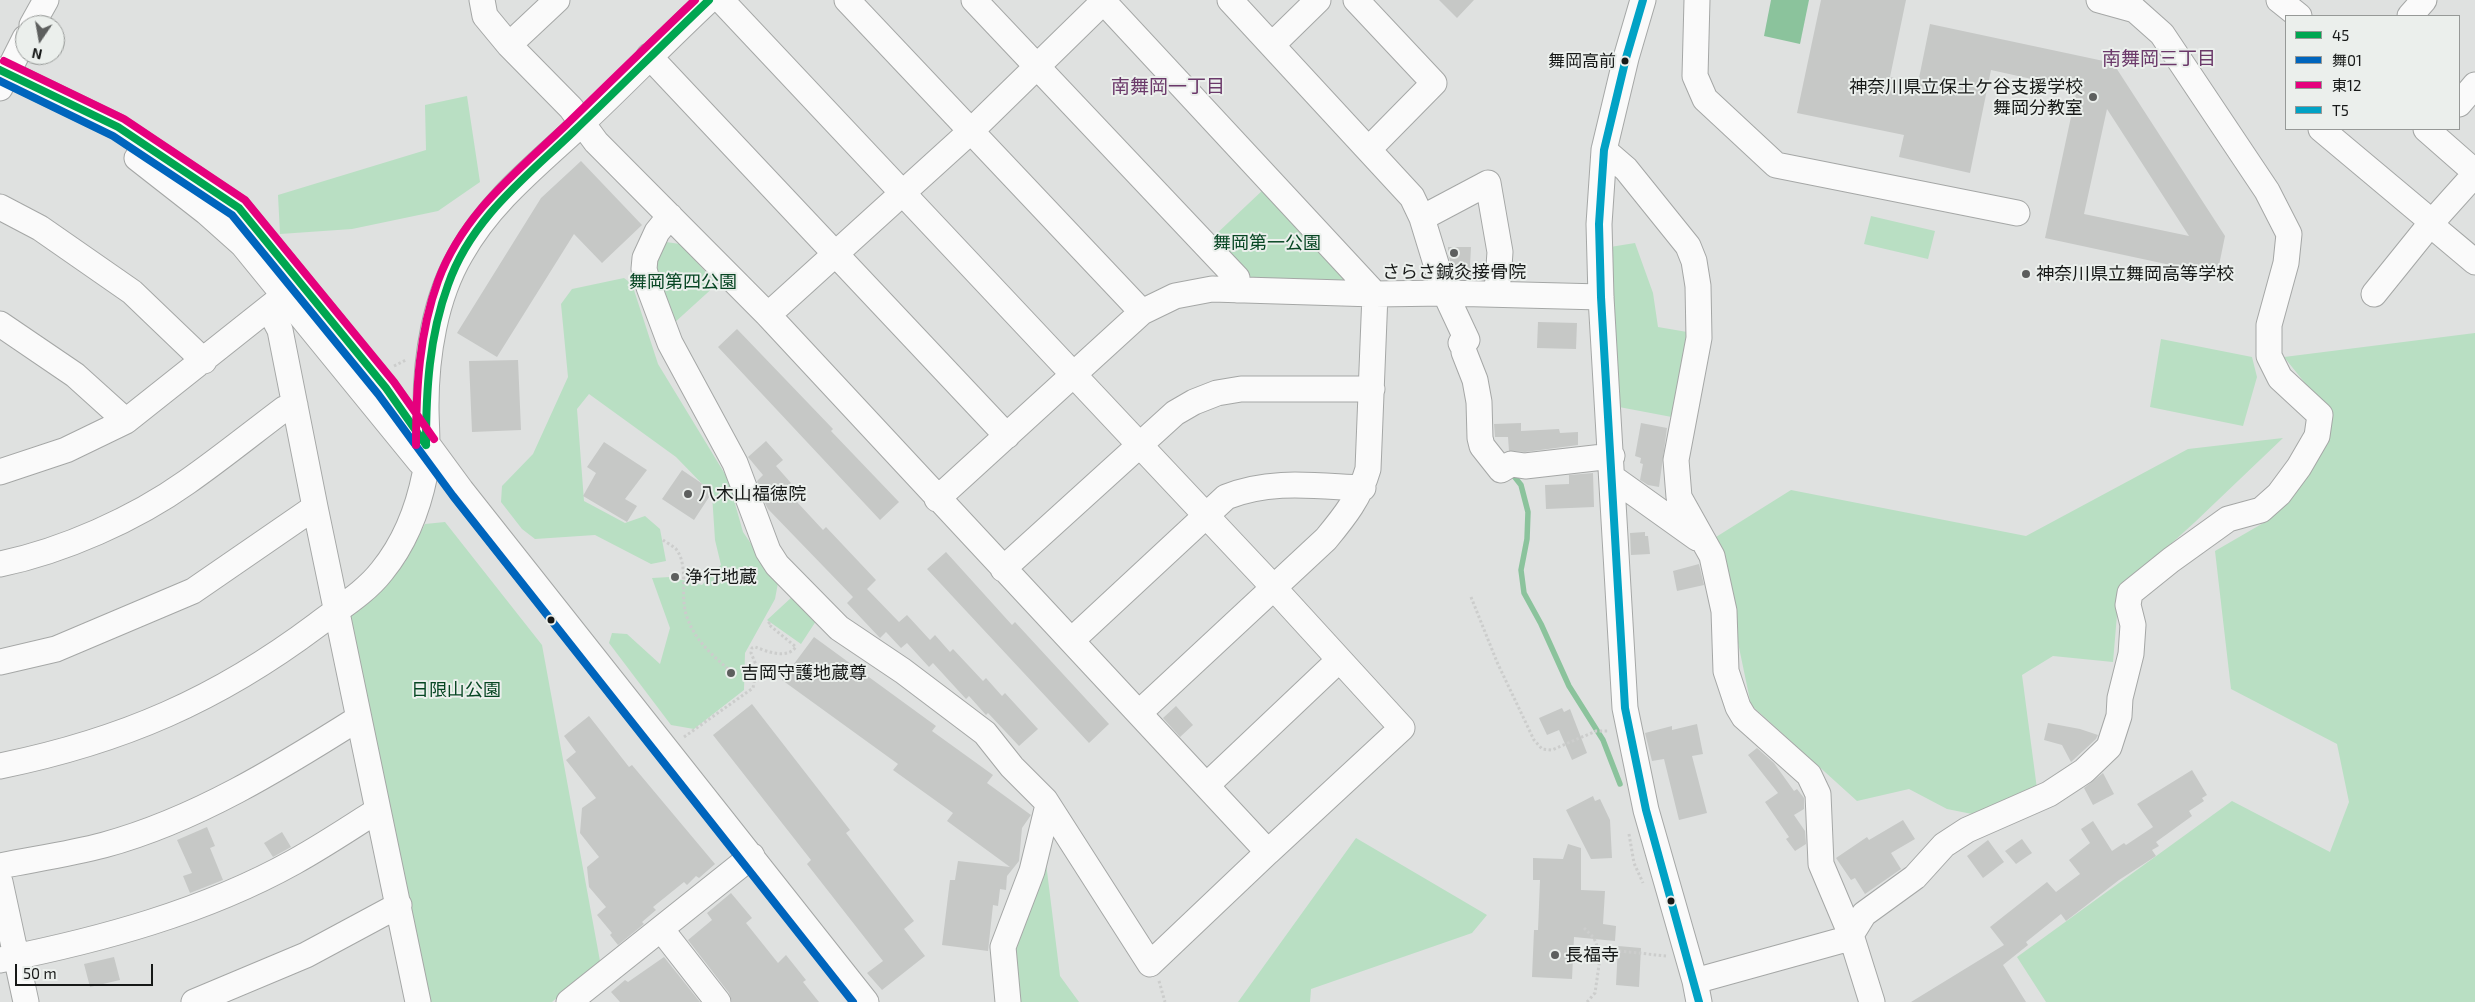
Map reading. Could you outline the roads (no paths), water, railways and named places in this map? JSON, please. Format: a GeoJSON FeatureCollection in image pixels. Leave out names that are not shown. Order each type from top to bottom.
{"type":"FeatureCollection","features":[{"type":"Feature","properties":{"kind":"street"},"geometry":{"type":"LineString","coordinates":[[38,15],[46,0]]}},
{"type":"Feature","properties":{"kind":"street"},"geometry":{"type":"LineString","coordinates":[[482,0],[485,16],[509,45],[571,108],[596,142],[768,315],[1003,569],[1140,712],[1268,852]]}},
{"type":"Feature","properties":{"kind":"street"},"geometry":{"type":"LineString","coordinates":[[509,45],[557,0]]}},
{"type":"Feature","properties":{"kind":"street"},"geometry":{"type":"LineString","coordinates":[[0,766],[58,754],[172,713],[222,688],[275,656],[372,582],[394,555],[411,519],[421,491],[426,470],[428,364],[436,318],[446,286],[460,255],[501,198],[582,124],[649,56],[709,0]]}},
{"type":"Feature","properties":{"kind":"street"},"geometry":{"type":"LineString","coordinates":[[670,216],[657,232],[645,258],[644,270],[649,287],[670,342],[735,463],[768,550],[777,565],[839,628],[902,671],[985,733],[1048,805],[1150,964],[1402,728],[1273,586],[721,0]]}},
{"type":"Feature","properties":{"kind":"street"},"geometry":{"type":"LineString","coordinates":[[847,0],[972,130],[1142,312]]}},
{"type":"Feature","properties":{"kind":"street"},"geometry":{"type":"LineString","coordinates":[[974,0],[1237,278],[1238,290]]}},
{"type":"Feature","properties":{"kind":"street"},"geometry":{"type":"LineString","coordinates":[[1230,0],[1412,197],[1422,218],[1445,293],[1476,380],[1482,446],[1501,470],[1511,464],[1525,466],[1612,467],[1704,544]]}},
{"type":"Feature","properties":{"kind":"street"},"geometry":{"type":"LineString","coordinates":[[1272,45],[1318,0]]}},
{"type":"Feature","properties":{"kind":"street"},"geometry":{"type":"LineString","coordinates":[[1356,0],[1434,83],[1369,149]]}},
{"type":"Feature","properties":{"kind":"street"},"geometry":{"type":"LineString","coordinates":[[1643,0],[1626,58],[1604,150],[1599,224],[1601,297],[1625,708],[1646,810],[1697,991],[1843,940],[1852,935],[1864,914],[1915,878],[1944,845],[1967,830],[2049,794],[2084,771],[2109,747],[2119,716],[2120,698],[2130,654],[2133,625],[2128,604],[2130,594],[2171,560],[2228,519],[2261,510],[2279,494],[2299,467],[2317,436],[2320,415],[2280,378],[2269,356],[2269,325],[2286,263],[2289,234],[2267,191],[2162,34],[2134,10],[2099,0]]}},
{"type":"Feature","properties":{"kind":"street"},"geometry":{"type":"LineString","coordinates":[[1697,0],[1695,76],[1705,99],[1776,164],[2018,213]]}},
{"type":"Feature","properties":{"kind":"street"},"geometry":{"type":"LineString","coordinates":[[2411,15],[2424,0]]}},
{"type":"Feature","properties":{"kind":"street"},"geometry":{"type":"LineString","coordinates":[[768,315],[972,130],[1103,1],[1376,294],[1368,469],[1362,488],[1350,511],[1326,539],[1273,586],[1140,712]]}},
{"type":"Feature","properties":{"kind":"street"},"geometry":{"type":"LineString","coordinates":[[15,56],[2,80],[118,127],[239,208],[284,296],[745,861],[866,1002]]}},
{"type":"Feature","properties":{"kind":"street"},"geometry":{"type":"LineString","coordinates":[[649,56],[1007,436]]}},
{"type":"Feature","properties":{"kind":"street"},"geometry":{"type":"LineString","coordinates":[[2460,103],[2475,85]]}},
{"type":"Feature","properties":{"kind":"street"},"geometry":{"type":"LineString","coordinates":[[2322,130],[2475,262]]}},
{"type":"Feature","properties":{"kind":"street"},"geometry":{"type":"LineString","coordinates":[[2374,294],[2475,173],[2432,131]]}},
{"type":"Feature","properties":{"kind":"street"},"geometry":{"type":"LineString","coordinates":[[1604,150],[1626,169],[1688,246],[1694,261],[1698,286],[1698,338],[1676,460],[1679,498],[1712,556],[1724,611],[1726,671],[1738,707],[1744,717],[1809,775],[1818,794],[1821,864],[1827,884],[1852,935],[1872,1002]]}},
{"type":"Feature","properties":{"kind":"street"},"geometry":{"type":"LineString","coordinates":[[1422,218],[1488,183],[1500,252],[1497,294]]}},
{"type":"Feature","properties":{"kind":"street"},"geometry":{"type":"LineString","coordinates":[[0,207],[40,228],[132,292],[204,362]]}},
{"type":"Feature","properties":{"kind":"street"},"geometry":{"type":"LineString","coordinates":[[937,498],[1142,312],[1175,296],[1212,288],[1376,294],[1445,293],[1601,297]]}},
{"type":"Feature","properties":{"kind":"street"},"geometry":{"type":"LineString","coordinates":[[0,472],[66,450],[126,421],[204,362],[284,296]]}},
{"type":"Feature","properties":{"kind":"street"},"geometry":{"type":"LineString","coordinates":[[284,296],[280,330],[336,610],[399,905],[414,1000]]}},
{"type":"Feature","properties":{"kind":"street"},"geometry":{"type":"LineString","coordinates":[[284,296],[386,388],[426,445],[745,861],[846,1002]]}},
{"type":"Feature","properties":{"kind":"street"},"geometry":{"type":"LineString","coordinates":[[0,324],[75,375],[126,421]]}},
{"type":"Feature","properties":{"kind":"street"},"geometry":{"type":"LineString","coordinates":[[1003,569],[1174,414],[1194,402],[1217,393],[1241,389],[1372,389]]}},
{"type":"Feature","properties":{"kind":"street"},"geometry":{"type":"LineString","coordinates":[[0,564],[68,544],[128,517],[186,483],[284,408],[295,406]]}},
{"type":"Feature","properties":{"kind":"street"},"geometry":{"type":"LineString","coordinates":[[1072,640],[1226,497],[1247,489],[1268,485],[1362,488]]}},
{"type":"Feature","properties":{"kind":"street"},"geometry":{"type":"LineString","coordinates":[[0,662],[56,650],[193,590],[315,507]]}},
{"type":"Feature","properties":{"kind":"street"},"geometry":{"type":"LineString","coordinates":[[1207,785],[1339,660]]}},
{"type":"Feature","properties":{"kind":"street"},"geometry":{"type":"LineString","coordinates":[[0,866],[105,844],[185,816],[278,770],[359,718]]}},
{"type":"Feature","properties":{"kind":"street"},"geometry":{"type":"LineString","coordinates":[[1008,1002],[1003,947],[1032,871],[1048,805]]}},
{"type":"Feature","properties":{"kind":"street"},"geometry":{"type":"LineString","coordinates":[[8,958],[113,934],[208,902],[293,863],[378,810]]}},
{"type":"Feature","properties":{"kind":"street"},"geometry":{"type":"LineString","coordinates":[[585,998],[661,929],[745,861]]}},
{"type":"Feature","properties":{"kind":"street"},"geometry":{"type":"LineString","coordinates":[[0,882],[8,958],[26,1002]]}},
{"type":"Feature","properties":{"kind":"street"},"geometry":{"type":"LineString","coordinates":[[194,1002],[306,955],[399,905]]}},
{"type":"Feature","properties":{"kind":"street"},"geometry":{"type":"LineString","coordinates":[[661,929],[718,1002]]}},
{"type":"Feature","properties":{"kind":"waterway"},"geometry":{"type":"LineString","coordinates":[[1510,471],[1521,485],[1528,512],[1527,539],[1521,570],[1524,593],[1541,624],[1569,686],[1603,740],[1620,784]]}},
{"type":"Feature","properties":{"kind":"place","name":"舞岡高前"},"geometry":{"type":"Point","coordinates":[1625,61]}},
{"type":"Feature","properties":{"kind":"place","name":"神奈川県立保土ケ谷支援学校 舞岡分教室"},"geometry":{"type":"Point","coordinates":[2093,97]}},
{"type":"Feature","properties":{"kind":"place","name":"さらさ鍼灸接骨院"},"geometry":{"type":"Point","coordinates":[1454,253]}},
{"type":"Feature","properties":{"kind":"place","name":"神奈川県立舞岡高等学校"},"geometry":{"type":"Point","coordinates":[2026,274]}},
{"type":"Feature","properties":{"kind":"place","name":"八木山福徳院"},"geometry":{"type":"Point","coordinates":[688,494]}},
{"type":"Feature","properties":{"kind":"place","name":"浄行地蔵"},"geometry":{"type":"Point","coordinates":[675,577]}},
{"type":"Feature","properties":{"kind":"place","name":"吉岡守護地蔵尊"},"geometry":{"type":"Point","coordinates":[731,673]}},
{"type":"Feature","properties":{"kind":"place","name":"長福寺"},"geometry":{"type":"Point","coordinates":[1555,955]}},
{"type":"Feature","properties":{"kind":"district","name":"南舞岡三丁目"},"geometry":{"type":"Point","coordinates":[2159,59]}},
{"type":"Feature","properties":{"kind":"district","name":"南舞岡一丁目"},"geometry":{"type":"Point","coordinates":[1168,87]}},
{"type":"Feature","properties":{"kind":"park label","name":"舞岡第一公園"},"geometry":{"type":"Point","coordinates":[1267,243]}},
{"type":"Feature","properties":{"kind":"park label","name":"舞岡第四公園"},"geometry":{"type":"Point","coordinates":[683,282]}},
{"type":"Feature","properties":{"kind":"park label","name":"日限山公園"},"geometry":{"type":"Point","coordinates":[456,690]}}]}
